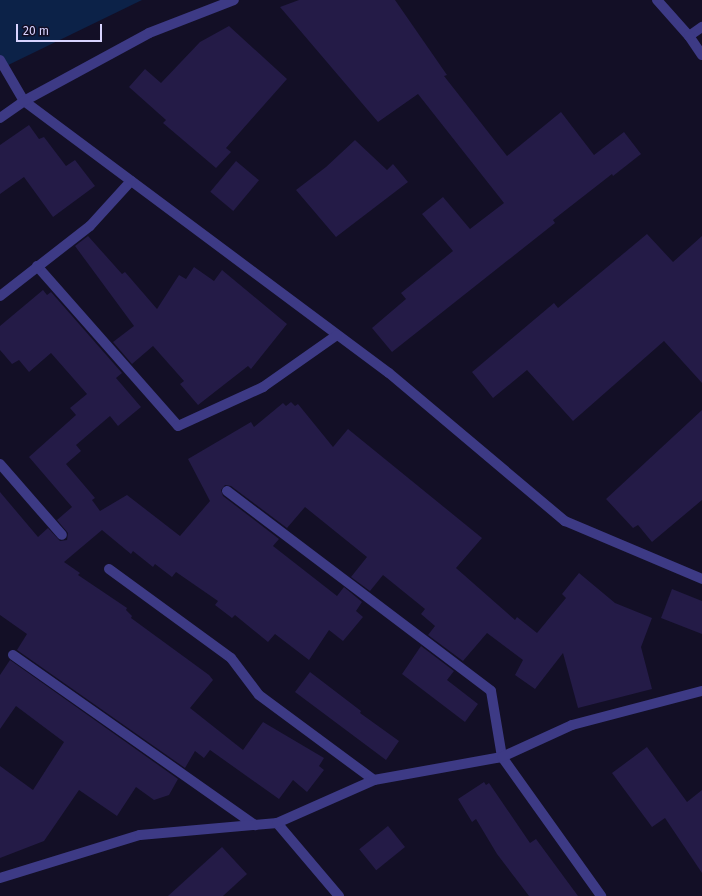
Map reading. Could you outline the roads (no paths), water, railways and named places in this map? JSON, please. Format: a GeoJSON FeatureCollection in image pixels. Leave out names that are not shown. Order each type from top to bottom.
{"type":"FeatureCollection","features":[{"type":"Feature","properties":{"kind":"street"},"geometry":{"type":"LineString","coordinates":[[0,118],[24,101],[149,33],[234,0]]}},
{"type":"Feature","properties":{"kind":"street"},"geometry":{"type":"LineString","coordinates":[[657,0],[689,36],[702,55]]}},
{"type":"Feature","properties":{"kind":"street"},"geometry":{"type":"LineString","coordinates":[[689,36],[702,27]]}},
{"type":"Feature","properties":{"kind":"street"},"geometry":{"type":"LineString","coordinates":[[0,60],[24,101],[388,374],[566,522],[702,579]]}},
{"type":"Feature","properties":{"kind":"street"},"geometry":{"type":"LineString","coordinates":[[0,296],[90,226],[131,181]]}},
{"type":"Feature","properties":{"kind":"street"},"geometry":{"type":"LineString","coordinates":[[38,266],[178,426],[263,387],[337,336]]}},
{"type":"Feature","properties":{"kind":"street"},"geometry":{"type":"LineString","coordinates":[[0,464],[62,535]]}},
{"type":"Feature","properties":{"kind":"street"},"geometry":{"type":"LineString","coordinates":[[227,491],[491,691],[502,757],[601,896]]}},
{"type":"Feature","properties":{"kind":"street"},"geometry":{"type":"LineString","coordinates":[[109,569],[231,658],[259,695],[374,780]]}},
{"type":"Feature","properties":{"kind":"street"},"geometry":{"type":"LineString","coordinates":[[13,655],[255,825]]}},
{"type":"Feature","properties":{"kind":"street"},"geometry":{"type":"LineString","coordinates":[[0,878],[140,835],[277,823],[374,780],[502,757],[572,725],[702,691]]}},
{"type":"Feature","properties":{"kind":"street"},"geometry":{"type":"LineString","coordinates":[[277,823],[339,896]]}},
{"type":"Feature","properties":{"kind":"water"},"geometry":{"type":"Polygon","coordinates":[[[0,0],[142,0],[0,69],[0,0]]]}}]}
